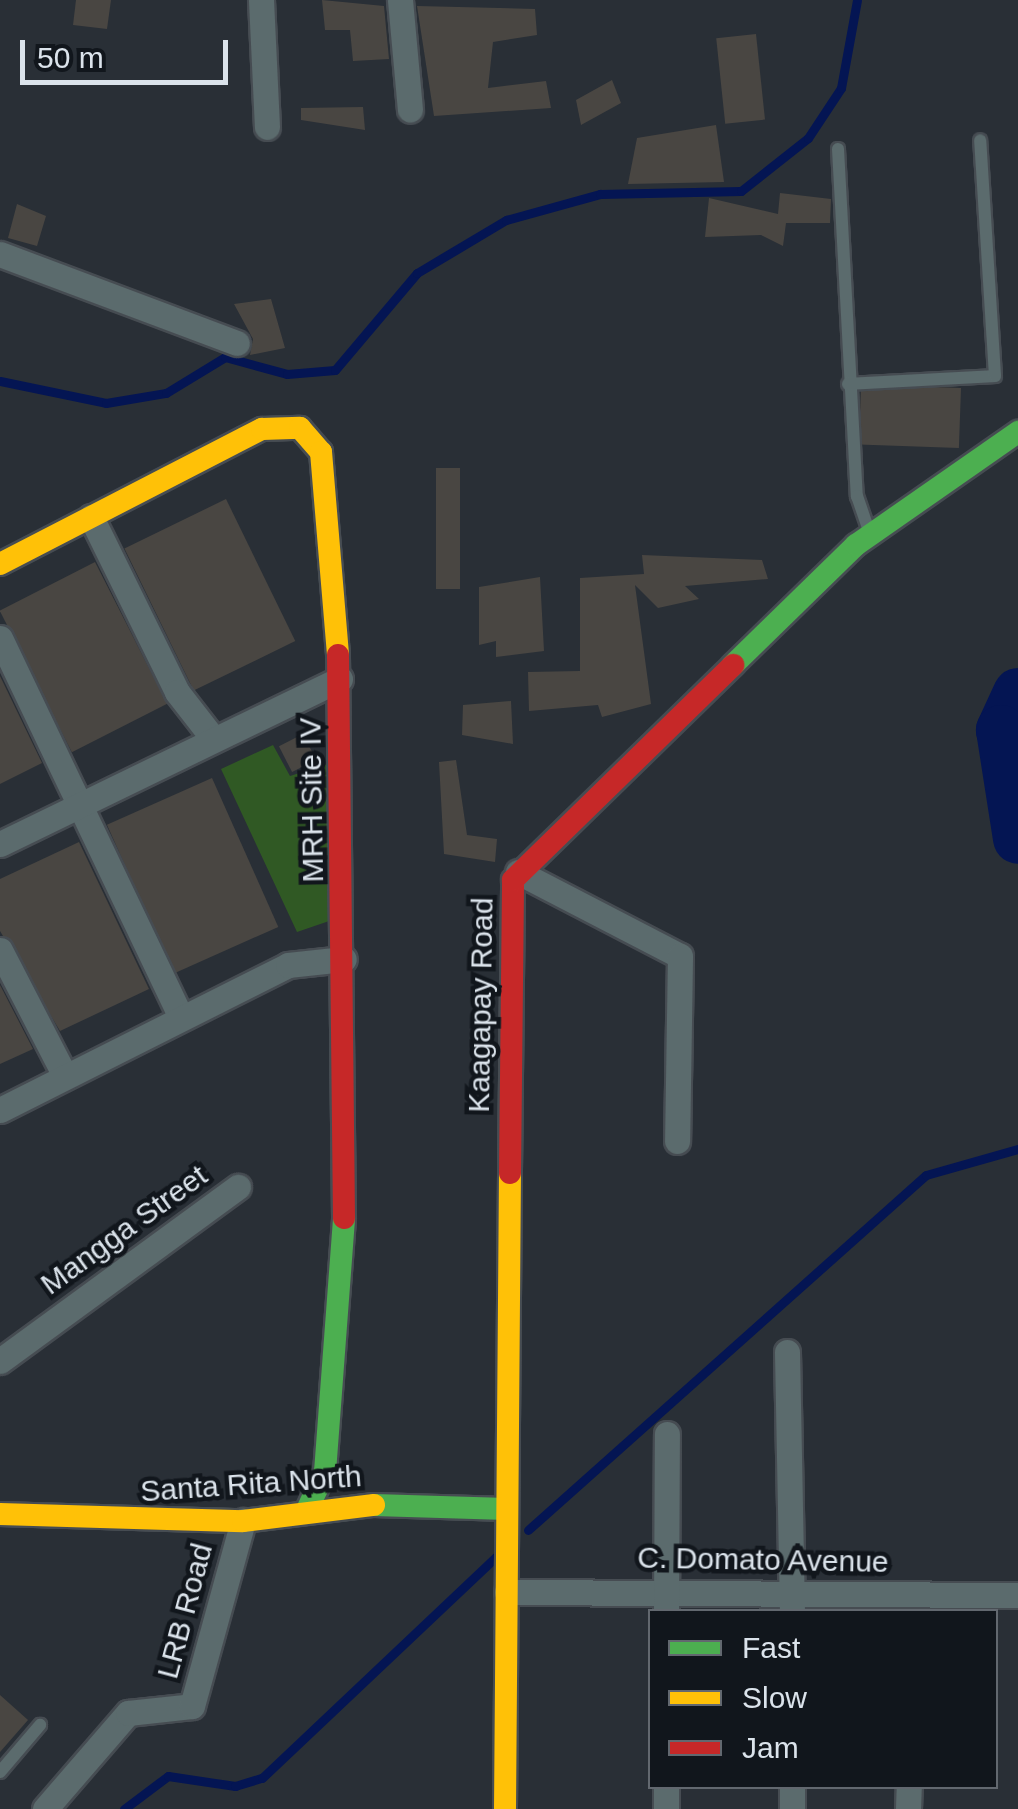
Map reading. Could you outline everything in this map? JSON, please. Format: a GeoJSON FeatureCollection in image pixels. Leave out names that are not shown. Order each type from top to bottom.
{"type":"FeatureCollection","features":[{"type":"Feature","properties":{"kind":"street"},"geometry":{"type":"LineString","coordinates":[[261,0],[267,127]]}},
{"type":"Feature","properties":{"kind":"street"},"geometry":{"type":"LineString","coordinates":[[400,0],[410,110]]}},
{"type":"Feature","properties":{"kind":"street"},"geometry":{"type":"LineString","coordinates":[[0,254],[237,343]]}},
{"type":"Feature","properties":{"kind":"street","name":"MRH Site IV"},"geometry":{"type":"LineString","coordinates":[[0,564],[262,429],[300,428],[321,452],[340,679],[346,1258],[325,1472],[308,1508]]}},
{"type":"Feature","properties":{"kind":"street","name":"Kaagapay Road"},"geometry":{"type":"LineString","coordinates":[[505,1809],[518,872],[870,535],[1018,432]]}},
{"type":"Feature","properties":{"kind":"street"},"geometry":{"type":"LineString","coordinates":[[91,518],[178,692],[212,737]]}},
{"type":"Feature","properties":{"kind":"street"},"geometry":{"type":"LineString","coordinates":[[0,638],[82,801],[181,1018]]}},
{"type":"Feature","properties":{"kind":"street"},"geometry":{"type":"LineString","coordinates":[[0,844],[212,737],[340,679]]}},
{"type":"Feature","properties":{"kind":"street"},"geometry":{"type":"LineString","coordinates":[[518,872],[680,956],[677,1141]]}},
{"type":"Feature","properties":{"kind":"street"},"geometry":{"type":"LineString","coordinates":[[0,950],[64,1076]]}},
{"type":"Feature","properties":{"kind":"street"},"geometry":{"type":"LineString","coordinates":[[0,1110],[288,965],[344,959]]}},
{"type":"Feature","properties":{"kind":"street","name":"Mangga Street"},"geometry":{"type":"LineString","coordinates":[[0,1362],[238,1187]]}},
{"type":"Feature","properties":{"kind":"street"},"geometry":{"type":"LineString","coordinates":[[787,1352],[792,1602]]}},
{"type":"Feature","properties":{"kind":"street"},"geometry":{"type":"LineString","coordinates":[[666,1601],[667,1434]]}},
{"type":"Feature","properties":{"kind":"street","name":"Santa Rita North"},"geometry":{"type":"LineString","coordinates":[[0,1514],[243,1521],[308,1508],[508,1509]]}},
{"type":"Feature","properties":{"kind":"street","name":"LRB Road"},"geometry":{"type":"LineString","coordinates":[[45,1809],[128,1713],[192,1706],[243,1521]]}},
{"type":"Feature","properties":{"kind":"street","name":"C. Domato Avenue"},"geometry":{"type":"LineString","coordinates":[[507,1592],[666,1601],[911,1603],[1018,1595]]}},
{"type":"Feature","properties":{"kind":"lane"},"geometry":{"type":"LineString","coordinates":[[848,384],[995,376],[980,140]]}},
{"type":"Feature","properties":{"kind":"lane"},"geometry":{"type":"LineString","coordinates":[[838,149],[857,496],[870,535]]}},
{"type":"Feature","properties":{"kind":"lane"},"geometry":{"type":"LineString","coordinates":[[0,1772],[40,1725]]}},
{"type":"Feature","properties":{"kind":"green space"},"geometry":{"type":"Polygon","coordinates":[[[273,745],[290,776],[331,763],[335,919],[297,932],[221,769],[273,745]]]}},
{"type":"Feature","properties":{"kind":"building"},"geometry":{"type":"Polygon","coordinates":[[[76,0],[111,0],[107,29],[73,25],[76,0]]]}},
{"type":"Feature","properties":{"kind":"building"},"geometry":{"type":"Polygon","coordinates":[[[322,0],[384,6],[389,59],[353,61],[350,30],[325,30],[322,0]]]}},
{"type":"Feature","properties":{"kind":"building"},"geometry":{"type":"Polygon","coordinates":[[[417,6],[535,9],[537,35],[493,42],[488,88],[546,81],[551,108],[434,116],[417,6]]]}},
{"type":"Feature","properties":{"kind":"building"},"geometry":{"type":"Polygon","coordinates":[[[756,34],[765,120],[725,124],[716,38],[756,34]]]}},
{"type":"Feature","properties":{"kind":"building"},"geometry":{"type":"Polygon","coordinates":[[[612,80],[621,103],[581,125],[576,100],[612,80]]]}},
{"type":"Feature","properties":{"kind":"building"},"geometry":{"type":"Polygon","coordinates":[[[363,107],[365,130],[301,120],[301,108],[363,107]]]}},
{"type":"Feature","properties":{"kind":"building"},"geometry":{"type":"Polygon","coordinates":[[[716,125],[724,182],[628,184],[637,138],[716,125]]]}},
{"type":"Feature","properties":{"kind":"building"},"geometry":{"type":"Polygon","coordinates":[[[780,193],[831,199],[830,223],[786,223],[783,246],[761,235],[705,237],[709,198],[778,214],[780,193]]]}},
{"type":"Feature","properties":{"kind":"building"},"geometry":{"type":"Polygon","coordinates":[[[17,204],[46,216],[37,246],[8,238],[17,204]]]}},
{"type":"Feature","properties":{"kind":"building"},"geometry":{"type":"Polygon","coordinates":[[[271,299],[285,348],[250,355],[253,339],[234,304],[271,299]]]}},
{"type":"Feature","properties":{"kind":"building"},"geometry":{"type":"Polygon","coordinates":[[[861,385],[961,388],[959,448],[859,444],[861,385]]]}},
{"type":"Feature","properties":{"kind":"building"},"geometry":{"type":"Polygon","coordinates":[[[436,468],[460,468],[460,589],[436,589],[436,468]]]}},
{"type":"Feature","properties":{"kind":"building"},"geometry":{"type":"Polygon","coordinates":[[[226,499],[295,641],[194,691],[124,549],[226,499]]]}},
{"type":"Feature","properties":{"kind":"building"},"geometry":{"type":"Polygon","coordinates":[[[642,555],[762,560],[768,579],[685,586],[699,599],[658,608],[635,585],[651,704],[602,717],[598,705],[529,711],[528,672],[580,671],[580,578],[644,574],[642,555]]]}},
{"type":"Feature","properties":{"kind":"building"},"geometry":{"type":"Polygon","coordinates":[[[95,562],[167,704],[72,752],[0,610],[95,562]]]}},
{"type":"Feature","properties":{"kind":"building"},"geometry":{"type":"Polygon","coordinates":[[[540,577],[544,651],[496,657],[496,641],[479,645],[479,587],[540,577]]]}},
{"type":"Feature","properties":{"kind":"building"},"geometry":{"type":"Polygon","coordinates":[[[0,676],[42,763],[0,784],[0,676]]]}},
{"type":"Feature","properties":{"kind":"building"},"geometry":{"type":"Polygon","coordinates":[[[511,701],[513,744],[462,735],[463,705],[511,701]]]}},
{"type":"Feature","properties":{"kind":"building"},"geometry":{"type":"Polygon","coordinates":[[[303,734],[316,760],[292,772],[279,746],[303,734]]]}},
{"type":"Feature","properties":{"kind":"building"},"geometry":{"type":"Polygon","coordinates":[[[456,760],[467,835],[497,839],[495,862],[444,854],[439,762],[456,760]]]}},
{"type":"Feature","properties":{"kind":"building"},"geometry":{"type":"Polygon","coordinates":[[[212,778],[278,927],[173,974],[107,825],[212,778]]]}},
{"type":"Feature","properties":{"kind":"building"},"geometry":{"type":"Polygon","coordinates":[[[79,842],[149,989],[60,1031],[0,931],[0,879],[79,842]]]}},
{"type":"Feature","properties":{"kind":"building"},"geometry":{"type":"Polygon","coordinates":[[[0,985],[33,1049],[0,1064],[0,985]]]}},
{"type":"Feature","properties":{"kind":"building"},"geometry":{"type":"Polygon","coordinates":[[[0,1695],[28,1720],[0,1752],[0,1695]]]}},
{"type":"Feature","properties":{"kind":"waterway"},"geometry":{"type":"LineString","coordinates":[[0,381],[106,403],[166,393],[225,357],[287,374],[335,370],[417,273],[506,220],[600,194],[741,191],[808,138],[841,88],[857,0]]}},
{"type":"Feature","properties":{"kind":"waterway"},"geometry":{"type":"LineString","coordinates":[[1018,693],[1001,730],[1018,839]]}},
{"type":"Feature","properties":{"kind":"waterway"},"geometry":{"type":"LineString","coordinates":[[528,1530],[926,1175],[1018,1149]]}},
{"type":"Feature","properties":{"kind":"waterway"},"geometry":{"type":"LineString","coordinates":[[124,1809],[168,1776],[235,1786],[262,1778],[496,1557]]}},
{"type":"Feature","properties":{"kind":"traffic: fast"},"geometry":{"type":"LineString","coordinates":[[733,665],[856,545],[1018,432]]}},
{"type":"Feature","properties":{"kind":"traffic: fast"},"geometry":{"type":"LineString","coordinates":[[308,1508],[325,1472],[344,1218]]}},
{"type":"Feature","properties":{"kind":"traffic: fast"},"geometry":{"type":"LineString","coordinates":[[374,1505],[507,1509]]}},
{"type":"Feature","properties":{"kind":"traffic: slow"},"geometry":{"type":"LineString","coordinates":[[0,564],[262,429],[300,428],[321,452],[338,655]]}},
{"type":"Feature","properties":{"kind":"traffic: slow"},"geometry":{"type":"LineString","coordinates":[[505,1809],[510,1173]]}},
{"type":"Feature","properties":{"kind":"traffic: slow"},"geometry":{"type":"LineString","coordinates":[[0,1514],[243,1521],[374,1505]]}},
{"type":"Feature","properties":{"kind":"traffic: jam"},"geometry":{"type":"LineString","coordinates":[[338,655],[344,1218]]}},
{"type":"Feature","properties":{"kind":"traffic: jam"},"geometry":{"type":"LineString","coordinates":[[510,1173],[513,880],[733,665]]}}]}
